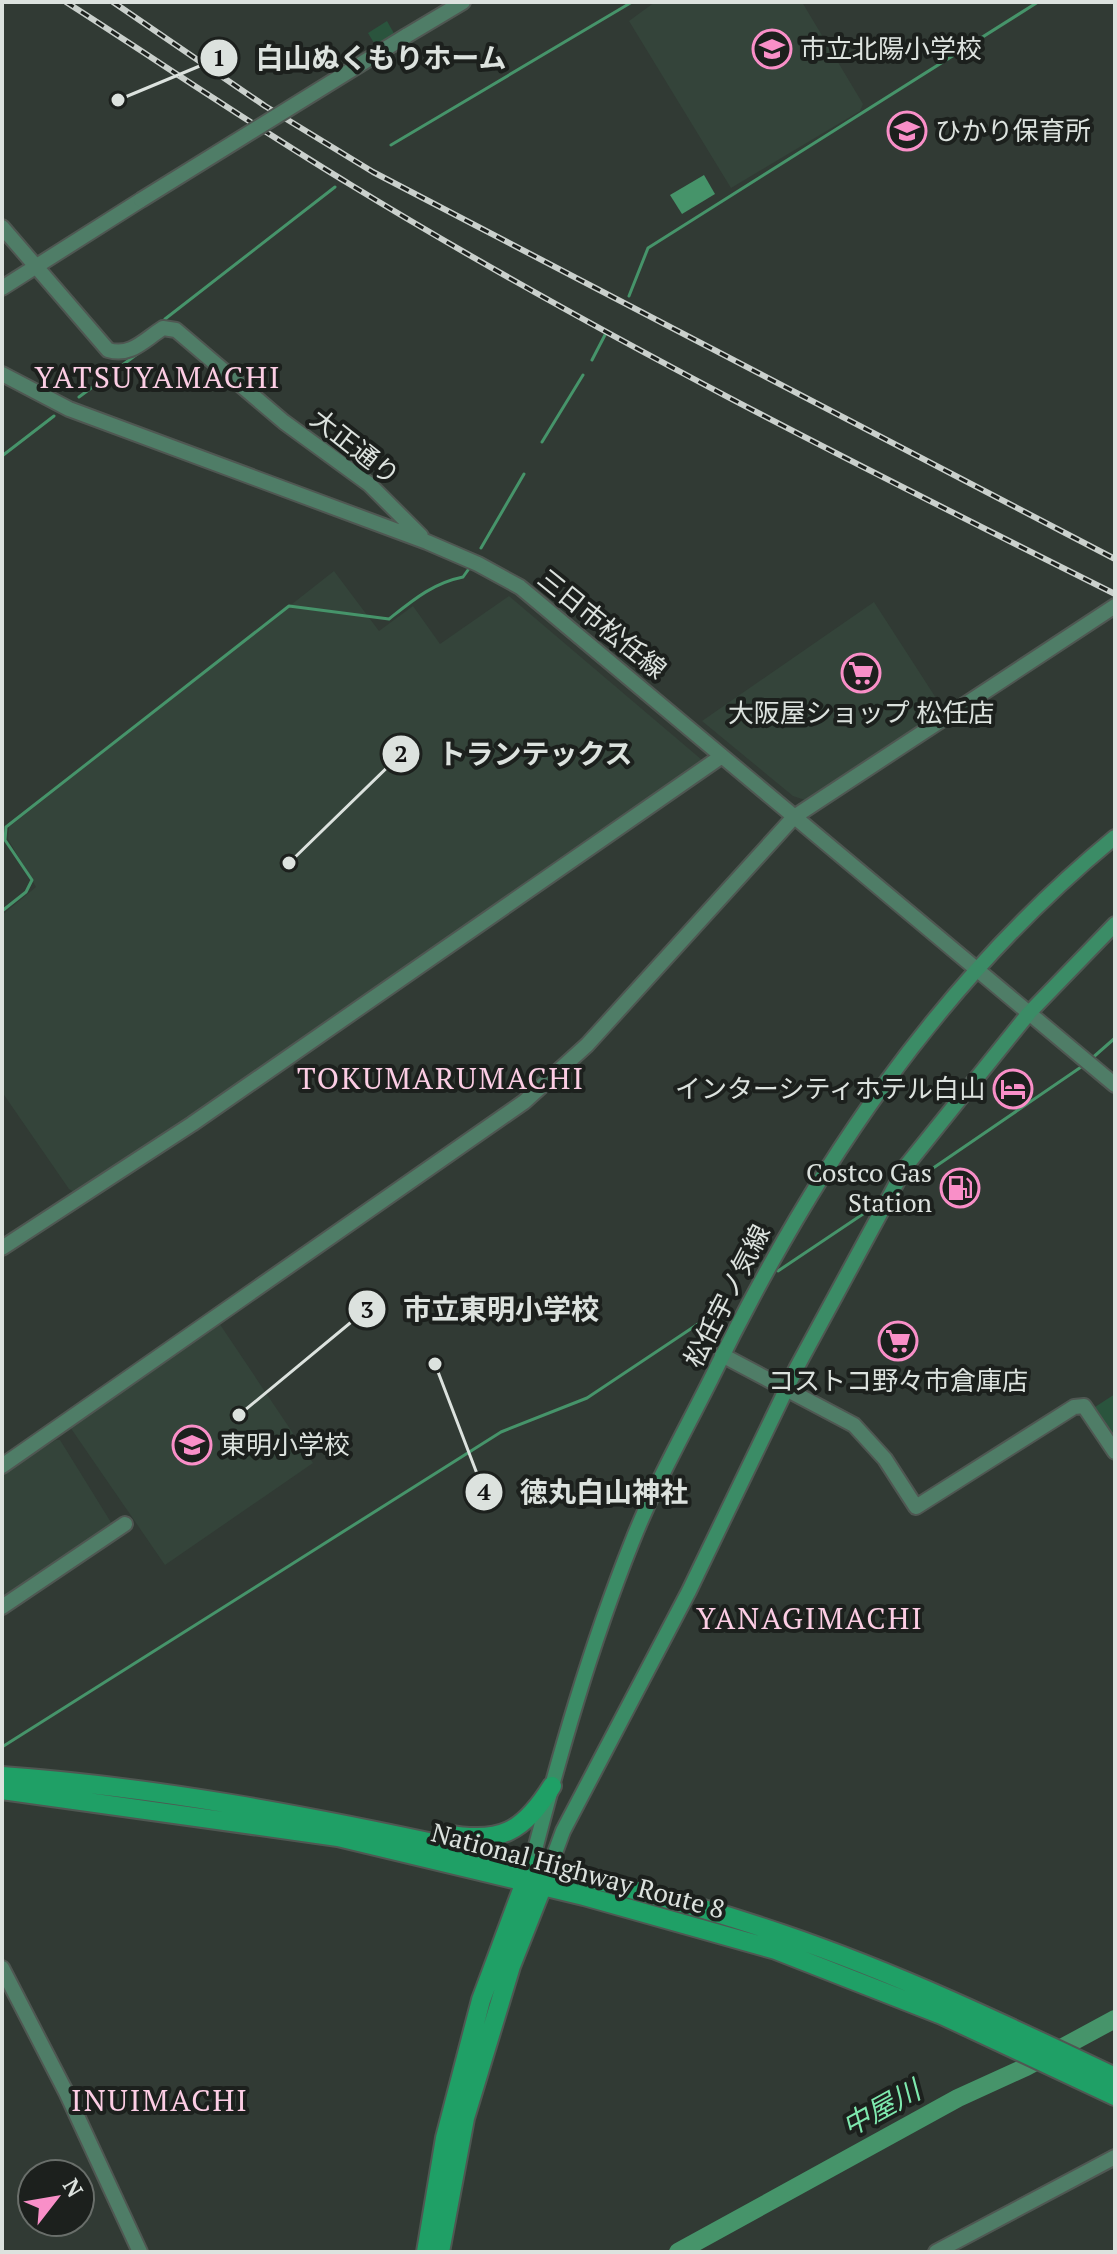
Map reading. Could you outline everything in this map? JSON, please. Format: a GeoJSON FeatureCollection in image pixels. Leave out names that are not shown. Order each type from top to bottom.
{"type":"FeatureCollection","features":[{"type":"Feature","properties":{"kind":"highway","name":"National Highway Route 8"},"geometry":{"type":"LineString","coordinates":[[2,1776],[186,1797],[360,1827],[538,1875],[781,1934],[949,1998],[1115,2096]]}},
{"type":"Feature","properties":{"kind":"highway"},"geometry":{"type":"LineString","coordinates":[[360,1827],[384,1825],[467,1838],[493,1838],[516,1829],[529,1818],[552,1786]]}},
{"type":"Feature","properties":{"kind":"highway","name":"National Highway Route 8"},"geometry":{"type":"LineString","coordinates":[[2,1790],[338,1837],[538,1875],[776,1950],[942,2015],[1027,2055],[1073,2057],[1115,2077]]}},
{"type":"Feature","properties":{"kind":"highway"},"geometry":{"type":"LineString","coordinates":[[426,2252],[445,2138],[481,2000],[538,1875]]}},
{"type":"Feature","properties":{"kind":"highway"},"geometry":{"type":"LineString","coordinates":[[440,2252],[465,2118],[538,1875]]}},
{"type":"Feature","properties":{"kind":"main road","name":"松任宇ノ気線"},"geometry":{"type":"LineString","coordinates":[[538,1875],[552,1786],[590,1659],[632,1541],[778,1247],[850,1130],[977,968],[1052,890],[1115,837]]}},
{"type":"Feature","properties":{"kind":"main road"},"geometry":{"type":"LineString","coordinates":[[538,1875],[689,1591],[787,1390],[906,1166],[1029,1013],[1115,924]]}},
{"type":"Feature","properties":{"kind":"street"},"geometry":{"type":"LineString","coordinates":[[2,288],[463,2]]}},
{"type":"Feature","properties":{"kind":"street","name":"大正通り"},"geometry":{"type":"LineString","coordinates":[[2,227],[108,350],[120,353],[130,351],[163,328],[176,330],[284,422],[369,484],[427,542]]}},
{"type":"Feature","properties":{"kind":"street","name":"三日市松任線"},"geometry":{"type":"LineString","coordinates":[[2,374],[69,409],[427,542],[520,587],[1115,1085]]}},
{"type":"Feature","properties":{"kind":"street"},"geometry":{"type":"LineString","coordinates":[[2,1466],[412,1183],[551,1082],[794,817],[1115,606]]}},
{"type":"Feature","properties":{"kind":"street"},"geometry":{"type":"LineString","coordinates":[[2,1248],[192,1124],[722,756]]}},
{"type":"Feature","properties":{"kind":"street"},"geometry":{"type":"LineString","coordinates":[[722,1355],[854,1425],[885,1459],[916,1507],[1074,1407],[1084,1406],[1115,1452]]}},
{"type":"Feature","properties":{"kind":"street"},"geometry":{"type":"LineString","coordinates":[[2,1607],[125,1524]]}},
{"type":"Feature","properties":{"kind":"street"},"geometry":{"type":"LineString","coordinates":[[2,1968],[66,2092],[140,2252]]}},
{"type":"Feature","properties":{"kind":"street"},"geometry":{"type":"LineString","coordinates":[[936,2252],[1115,2157]]}},
{"type":"Feature","properties":{"kind":"shaded area"},"geometry":{"type":"Polygon","coordinates":[[[655,2],[802,2],[863,104],[860,111],[731,188],[629,21],[655,2]]]}},
{"type":"Feature","properties":{"kind":"shaded area"},"geometry":{"type":"Polygon","coordinates":[[[387,21],[396,37],[377,48],[368,33],[387,21]]]}},
{"type":"Feature","properties":{"kind":"shaded area"},"geometry":{"type":"Polygon","coordinates":[[[704,175],[715,194],[682,214],[670,195],[704,175]]]}},
{"type":"Feature","properties":{"kind":"shaded area"},"geometry":{"type":"Polygon","coordinates":[[[334,571],[379,631],[413,606],[440,644],[509,596],[702,760],[242,1084],[77,1194],[69,1189],[2,1092],[2,915],[36,887],[8,839],[9,827],[334,571]]]}},
{"type":"Feature","properties":{"kind":"shaded area"},"geometry":{"type":"Polygon","coordinates":[[[874,602],[945,712],[805,800],[793,796],[702,721],[874,602]]]}},
{"type":"Feature","properties":{"kind":"shaded area","name":"東明小学校"},"geometry":{"type":"Polygon","coordinates":[[[219,1323],[313,1463],[165,1565],[70,1427],[219,1323]]]}},
{"type":"Feature","properties":{"kind":"shaded area"},"geometry":{"type":"Polygon","coordinates":[[[1115,1394],[1115,1438],[1095,1407],[1115,1394]]]}},
{"type":"Feature","properties":{"kind":"shaded area"},"geometry":{"type":"Polygon","coordinates":[[[60,1440],[112,1524],[2,1597],[2,1473],[60,1440]]]}},
{"type":"Feature","properties":{"kind":"waterway"},"geometry":{"type":"LineString","coordinates":[[391,145],[632,2]]}},
{"type":"Feature","properties":{"kind":"waterway"},"geometry":{"type":"LineString","coordinates":[[629,296],[648,248],[1038,2]]}},
{"type":"Feature","properties":{"kind":"waterway"},"geometry":{"type":"LineString","coordinates":[[165,319],[335,187]]}},
{"type":"Feature","properties":{"kind":"waterway"},"geometry":{"type":"LineString","coordinates":[[592,360],[606,333]]}},
{"type":"Feature","properties":{"kind":"waterway"},"geometry":{"type":"LineString","coordinates":[[79,397],[140,352]]}},
{"type":"Feature","properties":{"kind":"waterway"},"geometry":{"type":"LineString","coordinates":[[542,442],[583,375]]}},
{"type":"Feature","properties":{"kind":"waterway"},"geometry":{"type":"LineString","coordinates":[[2,456],[54,416]]}},
{"type":"Feature","properties":{"kind":"waterway"},"geometry":{"type":"LineString","coordinates":[[481,548],[524,474]]}},
{"type":"Feature","properties":{"kind":"waterway"},"geometry":{"type":"LineString","coordinates":[[2,911],[26,892],[32,880],[5,840],[6,827],[289,606],[389,619],[424,593],[442,583],[463,577],[468,570]]}},
{"type":"Feature","properties":{"kind":"waterway"},"geometry":{"type":"LineString","coordinates":[[1090,1060],[1115,1038]]}},
{"type":"Feature","properties":{"kind":"waterway"},"geometry":{"type":"LineString","coordinates":[[923,1175],[1084,1065]]}},
{"type":"Feature","properties":{"kind":"waterway"},"geometry":{"type":"LineString","coordinates":[[778,1271],[869,1210]]}},
{"type":"Feature","properties":{"kind":"waterway"},"geometry":{"type":"LineString","coordinates":[[2,1747],[501,1432],[587,1398],[728,1304]]}},
{"type":"Feature","properties":{"kind":"waterway","name":"中屋川"},"geometry":{"type":"LineString","coordinates":[[678,2252],[958,2098],[1026,2067],[1115,2019]]}},
{"type":"Feature","properties":{"kind":"railway"},"geometry":{"type":"LineString","coordinates":[[66,2],[315,163],[538,294],[825,447],[1115,594]]}},
{"type":"Feature","properties":{"kind":"railway"},"geometry":{"type":"LineString","coordinates":[[113,2],[265,106],[373,172],[1115,559]]}},
{"type":"Feature","properties":{"kind":"place","name":"市立北陽小学校"},"geometry":{"type":"Point","coordinates":[772,49]}},
{"type":"Feature","properties":{"kind":"place","name":"白山ぬくもりホーム"},"geometry":{"type":"Point","coordinates":[118,100]}},
{"type":"Feature","properties":{"kind":"place","name":"ひかり保育所"},"geometry":{"type":"Point","coordinates":[907,131]}},
{"type":"Feature","properties":{"kind":"place","name":"大阪屋ショップ 松任店"},"geometry":{"type":"Point","coordinates":[861,673]}},
{"type":"Feature","properties":{"kind":"place","name":"トランテックス"},"geometry":{"type":"Point","coordinates":[289,863]}},
{"type":"Feature","properties":{"kind":"place","name":"インターシティホテル白山"},"geometry":{"type":"Point","coordinates":[1013,1089]}},
{"type":"Feature","properties":{"kind":"place","name":"Costco Gas Station"},"geometry":{"type":"Point","coordinates":[960,1188]}},
{"type":"Feature","properties":{"kind":"place","name":"コストコ野々市倉庫店"},"geometry":{"type":"Point","coordinates":[898,1341]}},
{"type":"Feature","properties":{"kind":"place","name":"徳丸白山神社"},"geometry":{"type":"Point","coordinates":[435,1364]}},
{"type":"Feature","properties":{"kind":"place","name":"市立東明小学校"},"geometry":{"type":"Point","coordinates":[239,1415]}},
{"type":"Feature","properties":{"kind":"place","name":"東明小学校"},"geometry":{"type":"Point","coordinates":[192,1445]}},
{"type":"Feature","properties":{"kind":"district","name":"YATSUYAMACHI"},"geometry":{"type":"Point","coordinates":[158,378]}},
{"type":"Feature","properties":{"kind":"district","name":"TOKUMARUMACHI"},"geometry":{"type":"Point","coordinates":[441,1079]}},
{"type":"Feature","properties":{"kind":"district","name":"YANAGIMACHI"},"geometry":{"type":"Point","coordinates":[810,1619]}},
{"type":"Feature","properties":{"kind":"district","name":"INUIMACHI"},"geometry":{"type":"Point","coordinates":[160,2101]}}]}
